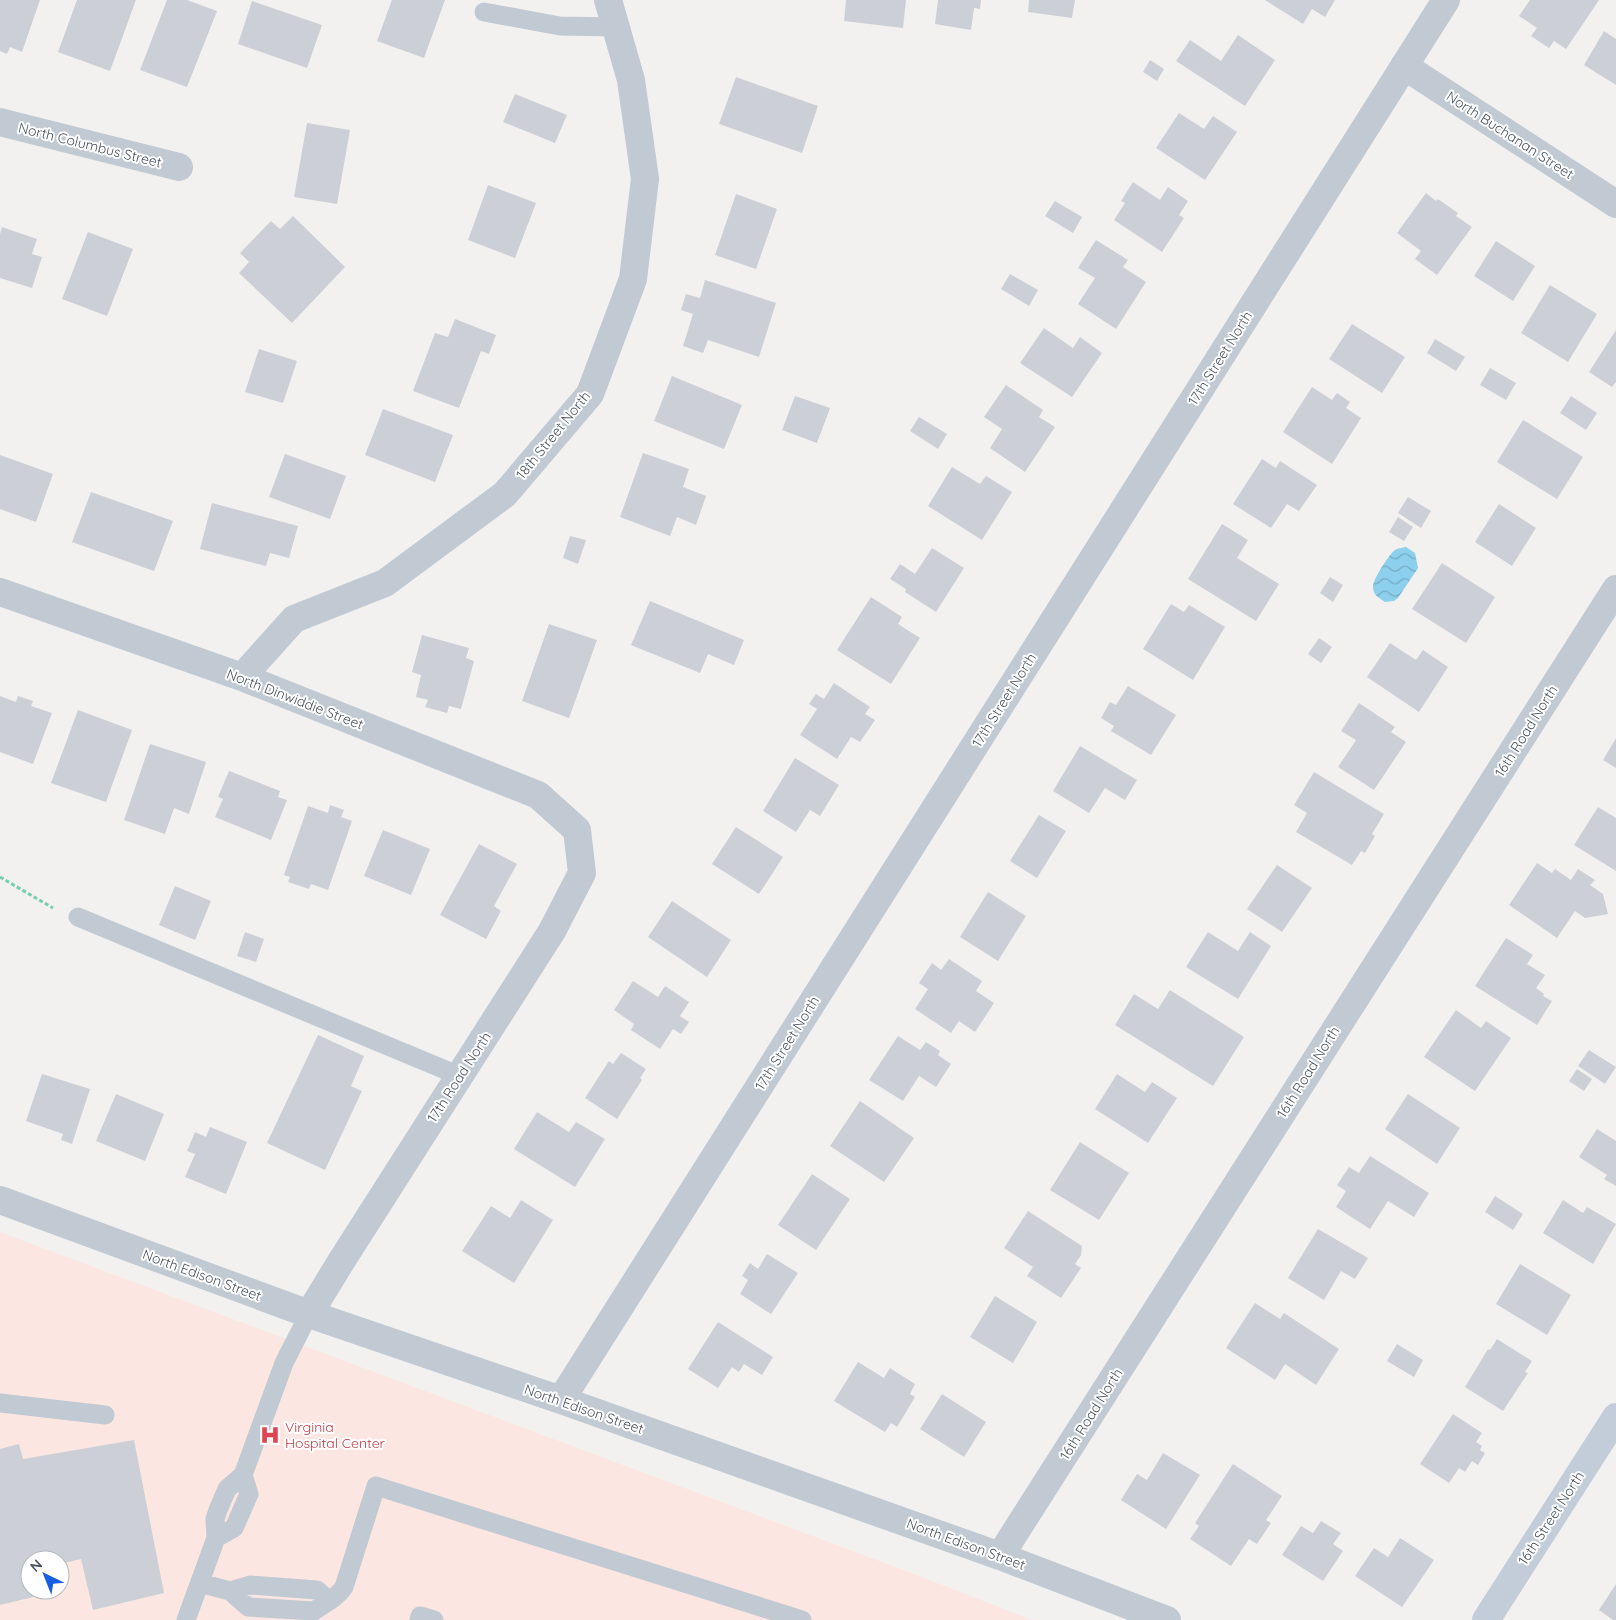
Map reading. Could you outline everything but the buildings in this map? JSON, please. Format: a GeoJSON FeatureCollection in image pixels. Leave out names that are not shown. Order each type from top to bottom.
{"type":"FeatureCollection","features":[{"type":"Feature","properties":{"kind":"street","name":"18th Street North"},"geometry":{"type":"LineString","coordinates":[[242,678],[294,619],[385,583],[505,494],[590,394],[633,279],[645,179],[631,80],[608,0]]}},
{"type":"Feature","properties":{"kind":"street","name":"17th Street North"},"geometry":{"type":"LineString","coordinates":[[561,1400],[1446,0]]}},
{"type":"Feature","properties":{"kind":"street","name":"North Buchanan Street"},"geometry":{"type":"LineString","coordinates":[[1404,66],[1616,204]]}},
{"type":"Feature","properties":{"kind":"street","name":"North Columbus Street"},"geometry":{"type":"LineString","coordinates":[[0,122],[180,167]]}},
{"type":"Feature","properties":{"kind":"street","name":"16th Road North"},"geometry":{"type":"LineString","coordinates":[[1000,1556],[1616,588]]}},
{"type":"Feature","properties":{"kind":"street","name":"North Dinwiddie Street"},"geometry":{"type":"LineString","coordinates":[[0,592],[242,678],[538,795],[577,830]]}},
{"type":"Feature","properties":{"kind":"street","name":"17th Road North"},"geometry":{"type":"LineString","coordinates":[[309,1314],[552,931],[582,873],[577,830]]}},
{"type":"Feature","properties":{"kind":"street","name":"North Edison Street"},"geometry":{"type":"LineString","coordinates":[[0,1200],[309,1314],[561,1400],[1000,1556],[1167,1620]]}},
{"type":"Feature","properties":{"kind":"street","name":"16th Street North"},"geometry":{"type":"LineString","coordinates":[[1486,1620],[1616,1417]]}},
{"type":"Feature","properties":{"kind":"lane"},"geometry":{"type":"LineString","coordinates":[[484,12],[560,26],[616,27]]}},
{"type":"Feature","properties":{"kind":"lane"},"geometry":{"type":"LineString","coordinates":[[78,917],[460,1076]]}},
{"type":"Feature","properties":{"kind":"lane"},"geometry":{"type":"LineString","coordinates":[[186,1620],[216,1538],[234,1528],[249,1494],[242,1475],[284,1363],[309,1314]]}},
{"type":"Feature","properties":{"kind":"lane"},"geometry":{"type":"LineString","coordinates":[[0,1403],[105,1414]]}},
{"type":"Feature","properties":{"kind":"lane"},"geometry":{"type":"LineString","coordinates":[[200,1583],[230,1592],[248,1606],[314,1611],[328,1600],[338,1596],[344,1587],[376,1486],[802,1620]]}},
{"type":"Feature","properties":{"kind":"lane"},"geometry":{"type":"LineString","coordinates":[[419,1620],[420,1616],[434,1620]]}},
{"type":"Feature","properties":{"kind":"path"},"geometry":{"type":"LineString","coordinates":[[0,878],[71,918],[78,917]]}},
{"type":"Feature","properties":{"kind":"shaded area","name":"Virginia Hospital Center"},"geometry":{"type":"Polygon","coordinates":[[[0,1232],[909,1572],[1032,1620],[0,1620],[0,1232]]]}},
{"type":"Feature","properties":{"kind":"water"},"geometry":{"type":"Polygon","coordinates":[[[1406,547],[1415,553],[1418,568],[1398,598],[1394,601],[1385,602],[1375,594],[1373,584],[1392,552],[1406,547]]]}},
{"type":"Feature","properties":{"kind":"place","name":"Virginia Hospital Center"},"geometry":{"type":"Point","coordinates":[270,1435]}}]}
